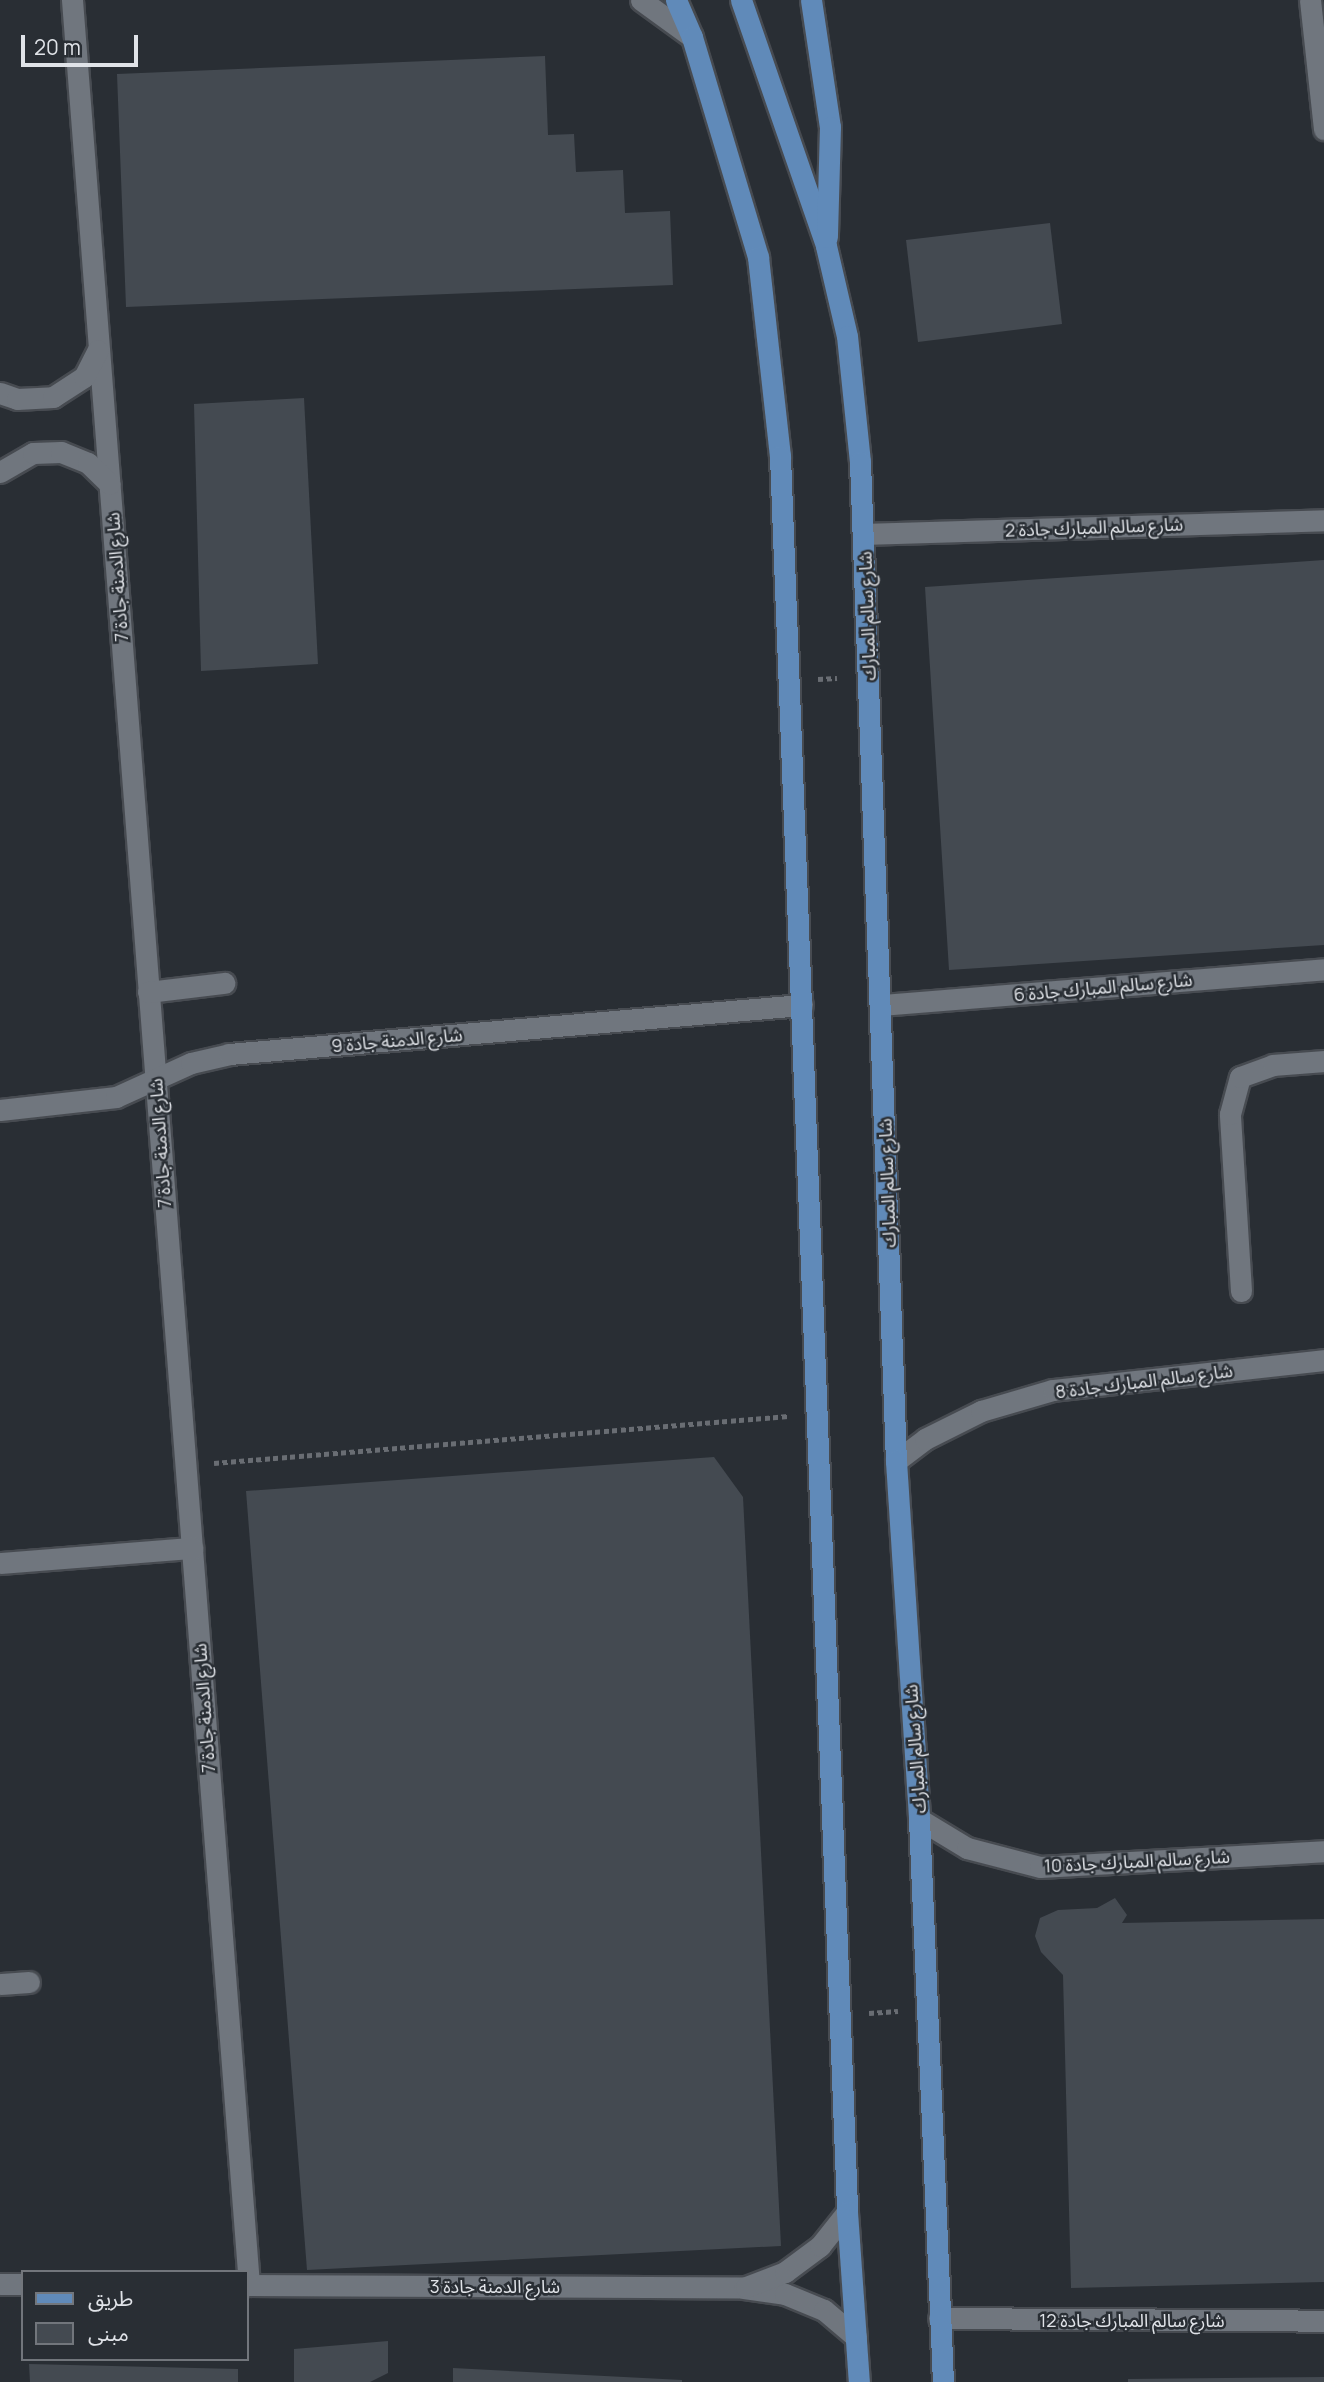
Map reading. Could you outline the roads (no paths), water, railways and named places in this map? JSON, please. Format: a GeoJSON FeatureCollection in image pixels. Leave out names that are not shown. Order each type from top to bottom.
{"type":"FeatureCollection","features":[{"type":"Feature","properties":{"kind":"main road"},"geometry":{"type":"LineString","coordinates":[[676,0],[692,37],[758,257],[780,456],[847,2211],[859,2382]]}},
{"type":"Feature","properties":{"kind":"main road","name":"شارع سالم المبارك"},"geometry":{"type":"LineString","coordinates":[[741,0],[826,246],[847,336],[864,534],[896,1461],[919,1819],[943,2382]]}},
{"type":"Feature","properties":{"kind":"main road"},"geometry":{"type":"LineString","coordinates":[[811,0],[830,127],[826,246]]}},
{"type":"Feature","properties":{"kind":"street","name":"شارع الدمنة جادة 7"},"geometry":{"type":"LineString","coordinates":[[72,0],[247,2270]]}},
{"type":"Feature","properties":{"kind":"street"},"geometry":{"type":"LineString","coordinates":[[641,0],[692,37]]}},
{"type":"Feature","properties":{"kind":"street"},"geometry":{"type":"LineString","coordinates":[[1310,0],[1324,129]]}},
{"type":"Feature","properties":{"kind":"street"},"geometry":{"type":"LineString","coordinates":[[0,393],[35,400],[69,389],[94,362],[99,345]]}},
{"type":"Feature","properties":{"kind":"street"},"geometry":{"type":"LineString","coordinates":[[0,472],[33,453],[61,452],[88,463],[110,484]]}},
{"type":"Feature","properties":{"kind":"street","name":"شارع سالم المبارك جادة 2"},"geometry":{"type":"LineString","coordinates":[[864,534],[1324,520]]}},
{"type":"Feature","properties":{"kind":"street","name":"شارع سالم المبارك جادة 6"},"geometry":{"type":"LineString","coordinates":[[881,1004],[1324,969]]}},
{"type":"Feature","properties":{"kind":"street"},"geometry":{"type":"LineString","coordinates":[[148,992],[224,983]]}},
{"type":"Feature","properties":{"kind":"street","name":"شارع الدمنة جادة 9"},"geometry":{"type":"LineString","coordinates":[[0,1110],[94,1101],[191,1063],[229,1054],[802,1006]]}},
{"type":"Feature","properties":{"kind":"street"},"geometry":{"type":"LineString","coordinates":[[1241,1291],[1230,1114],[1240,1077],[1273,1065],[1324,1061]]}},
{"type":"Feature","properties":{"kind":"street","name":"شارع سالم المبارك جادة 8"},"geometry":{"type":"LineString","coordinates":[[896,1461],[925,1439],[981,1411],[1053,1390],[1324,1360]]}},
{"type":"Feature","properties":{"kind":"street"},"geometry":{"type":"LineString","coordinates":[[0,1563],[192,1548]]}},
{"type":"Feature","properties":{"kind":"street","name":"شارع سالم المبارك جادة 10"},"geometry":{"type":"LineString","coordinates":[[919,1819],[967,1848],[1040,1867],[1324,1851]]}},
{"type":"Feature","properties":{"kind":"street"},"geometry":{"type":"LineString","coordinates":[[0,1984],[29,1982]]}},
{"type":"Feature","properties":{"kind":"street","name":"شارع الدمنة جادة 3"},"geometry":{"type":"LineString","coordinates":[[744,2288],[785,2272],[820,2246],[847,2211]]}},
{"type":"Feature","properties":{"kind":"street"},"geometry":{"type":"LineString","coordinates":[[0,2284],[21,2284]]}},
{"type":"Feature","properties":{"kind":"street","name":"شارع الدمنة جادة 3"},"geometry":{"type":"LineString","coordinates":[[248,2285],[744,2288],[785,2294],[824,2310],[856,2337]]}},
{"type":"Feature","properties":{"kind":"street","name":"شارع سالم المبارك جادة 12"},"geometry":{"type":"LineString","coordinates":[[939,2318],[1324,2321]]}}]}
